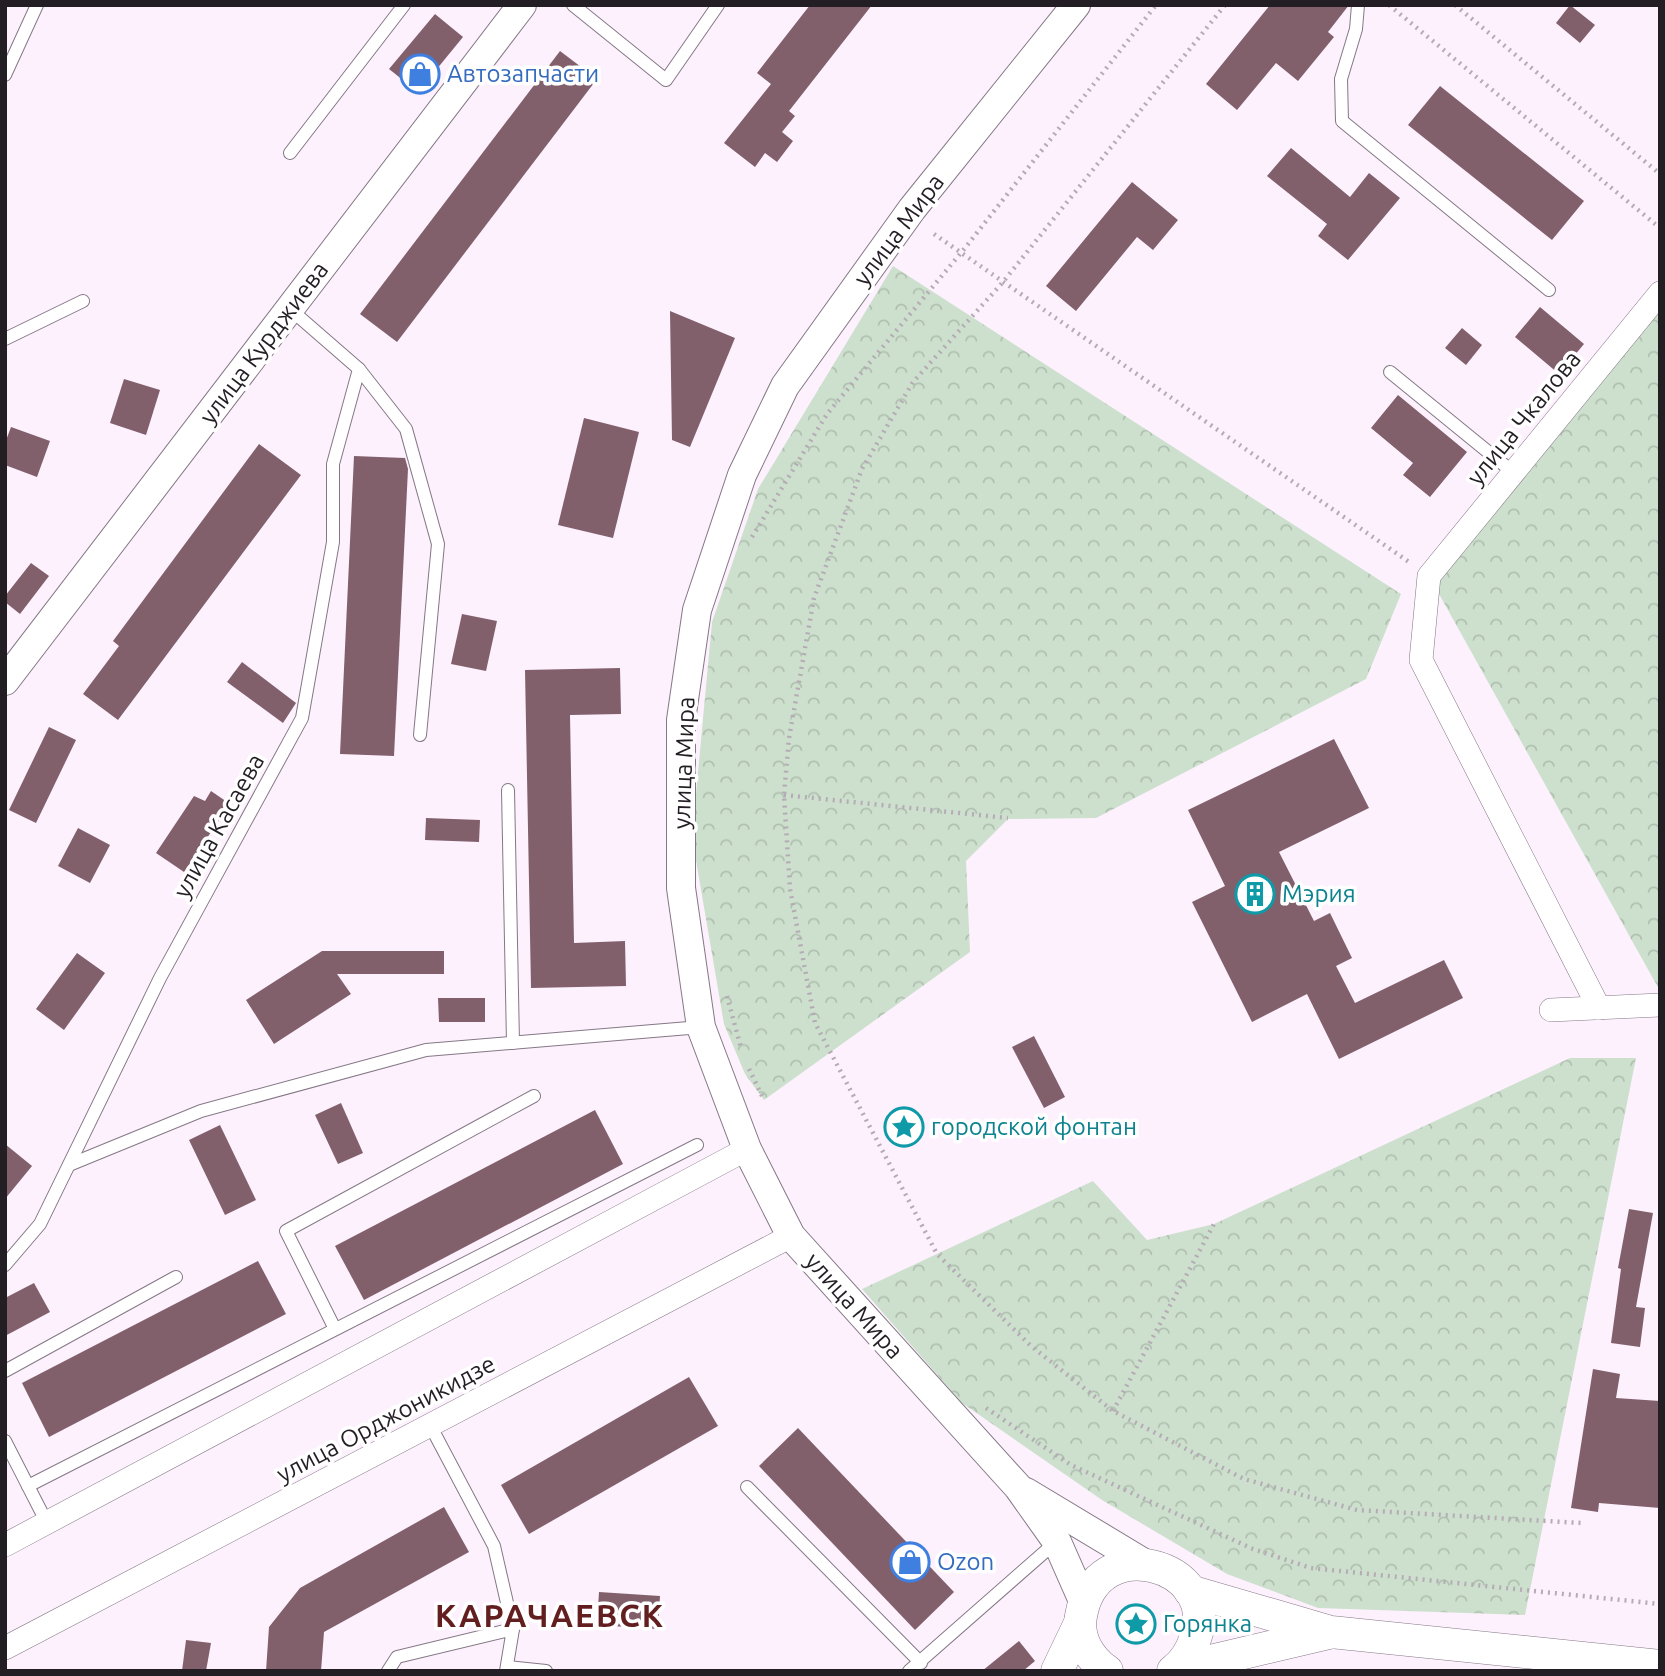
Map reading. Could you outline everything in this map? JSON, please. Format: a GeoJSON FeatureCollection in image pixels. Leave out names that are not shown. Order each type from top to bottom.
{"type":"FeatureCollection","features":[{"type":"Feature","properties":{"kind":"main road"},"geometry":{"type":"LineString","coordinates":[[1057,1671],[1094,1583],[1110,1570],[1124,1564],[1144,1563],[1176,1576],[1189,1591],[1197,1610],[1198,1631],[1192,1651],[1175,1670]]}},
{"type":"Feature","properties":{"kind":"main road"},"geometry":{"type":"LineString","coordinates":[[1189,1591],[1331,1632],[1660,1666]]}},
{"type":"Feature","properties":{"kind":"main road"},"geometry":{"type":"LineString","coordinates":[[1081,1613],[1084,1645],[1096,1663],[1107,1671]]}},
{"type":"Feature","properties":{"kind":"main road"},"geometry":{"type":"LineString","coordinates":[[1175,1670],[1331,1632]]}},
{"type":"Feature","properties":{"kind":"street","name":"улица Курджиева"},"geometry":{"type":"LineString","coordinates":[[5,681],[522,5]]}},
{"type":"Feature","properties":{"kind":"street","name":"улица Мира"},"geometry":{"type":"LineString","coordinates":[[1076,5],[912,209],[785,386],[742,475],[697,610],[681,720],[681,888],[701,1027],[747,1149],[791,1236],[1018,1488],[1057,1542],[1081,1613]]}},
{"type":"Feature","properties":{"kind":"street","name":"улица Чкалова"},"geometry":{"type":"LineString","coordinates":[[1429,576],[1660,293]]}},
{"type":"Feature","properties":{"kind":"street"},"geometry":{"type":"LineString","coordinates":[[1429,576],[1421,660],[1599,1008]]}},
{"type":"Feature","properties":{"kind":"street"},"geometry":{"type":"LineString","coordinates":[[1551,1010],[1660,1005]]}},
{"type":"Feature","properties":{"kind":"street"},"geometry":{"type":"LineString","coordinates":[[5,1545],[747,1149]]}},
{"type":"Feature","properties":{"kind":"street","name":"улица Орджоникидзе"},"geometry":{"type":"LineString","coordinates":[[5,1648],[791,1236]]}},
{"type":"Feature","properties":{"kind":"street","name":"улица Мира"},"geometry":{"type":"LineString","coordinates":[[1018,1488],[1144,1563]]}},
{"type":"Feature","properties":{"kind":"lane"},"geometry":{"type":"LineString","coordinates":[[5,75],[37,5]]}},
{"type":"Feature","properties":{"kind":"lane"},"geometry":{"type":"LineString","coordinates":[[290,153],[404,5]]}},
{"type":"Feature","properties":{"kind":"lane"},"geometry":{"type":"LineString","coordinates":[[573,5],[666,80],[719,5]]}},
{"type":"Feature","properties":{"kind":"lane"},"geometry":{"type":"LineString","coordinates":[[1358,5],[1356,29],[1341,79],[1342,121],[1549,290]]}},
{"type":"Feature","properties":{"kind":"lane"},"geometry":{"type":"LineString","coordinates":[[5,339],[83,301]]}},
{"type":"Feature","properties":{"kind":"lane"},"geometry":{"type":"LineString","coordinates":[[290,309],[359,369],[407,429],[438,544],[420,735]]}},
{"type":"Feature","properties":{"kind":"lane","name":"улица Касаева"},"geometry":{"type":"LineString","coordinates":[[5,1265],[40,1224],[160,978],[302,718],[333,542],[333,464],[359,369]]}},
{"type":"Feature","properties":{"kind":"lane"},"geometry":{"type":"LineString","coordinates":[[1390,373],[1514,472]]}},
{"type":"Feature","properties":{"kind":"lane"},"geometry":{"type":"LineString","coordinates":[[508,789],[513,1043]]}},
{"type":"Feature","properties":{"kind":"lane"},"geometry":{"type":"LineString","coordinates":[[69,1165],[214,1107],[426,1050],[701,1027]]}},
{"type":"Feature","properties":{"kind":"lane"},"geometry":{"type":"LineString","coordinates":[[335,1329],[286,1231],[534,1096]]}},
{"type":"Feature","properties":{"kind":"lane"},"geometry":{"type":"LineString","coordinates":[[28,1486],[696,1145]]}},
{"type":"Feature","properties":{"kind":"lane"},"geometry":{"type":"LineString","coordinates":[[5,1371],[176,1277]]}},
{"type":"Feature","properties":{"kind":"lane"},"geometry":{"type":"LineString","coordinates":[[430,1425],[494,1546],[513,1629],[507,1669],[546,1671]]}},
{"type":"Feature","properties":{"kind":"lane"},"geometry":{"type":"LineString","coordinates":[[5,1441],[47,1523]]}},
{"type":"Feature","properties":{"kind":"lane"},"geometry":{"type":"LineString","coordinates":[[747,1487],[921,1663]]}},
{"type":"Feature","properties":{"kind":"lane"},"geometry":{"type":"LineString","coordinates":[[909,1671],[1057,1542]]}},
{"type":"Feature","properties":{"kind":"lane"},"geometry":{"type":"LineString","coordinates":[[388,1671],[397,1657],[513,1629]]}},
{"type":"Feature","properties":{"kind":"path"},"geometry":{"type":"LineString","coordinates":[[751,539],[827,414],[961,252],[1156,5]]}},
{"type":"Feature","properties":{"kind":"path"},"geometry":{"type":"LineString","coordinates":[[1225,5],[1003,281],[913,382],[862,469],[814,598],[789,738],[784,795],[790,889],[815,1023],[937,1254],[1031,1346],[1113,1410],[1244,1479],[1357,1510],[1581,1523]]}},
{"type":"Feature","properties":{"kind":"path"},"geometry":{"type":"LineString","coordinates":[[1389,5],[1660,228]]}},
{"type":"Feature","properties":{"kind":"path"},"geometry":{"type":"LineString","coordinates":[[1455,5],[1660,174]]}},
{"type":"Feature","properties":{"kind":"path"},"geometry":{"type":"LineString","coordinates":[[934,234],[1429,576]]}},
{"type":"Feature","properties":{"kind":"path"},"geometry":{"type":"LineString","coordinates":[[784,795],[1008,818]]}},
{"type":"Feature","properties":{"kind":"path"},"geometry":{"type":"LineString","coordinates":[[727,995],[744,1059],[764,1100]]}},
{"type":"Feature","properties":{"kind":"path"},"geometry":{"type":"LineString","coordinates":[[1113,1410],[1214,1224]]}},
{"type":"Feature","properties":{"kind":"path"},"geometry":{"type":"LineString","coordinates":[[979,1403],[1071,1465],[1254,1549],[1311,1568],[1660,1604]]}},
{"type":"Feature","properties":{"kind":"green space"},"geometry":{"type":"Polygon","coordinates":[[[893,266],[1401,594],[1366,679],[1096,818],[1008,819],[966,861],[970,952],[764,1100],[745,1074],[724,1024],[692,837],[712,622],[758,489],[893,266]]]}},
{"type":"Feature","properties":{"kind":"green space"},"geometry":{"type":"Polygon","coordinates":[[[1660,295],[1660,991],[1429,576],[1660,295]]]}},
{"type":"Feature","properties":{"kind":"green space"},"geometry":{"type":"Polygon","coordinates":[[[1570,1058],[1636,1058],[1525,1615],[1318,1608],[1227,1574],[1102,1500],[962,1403],[862,1289],[1093,1181],[1147,1240],[1214,1224],[1570,1058]]]}},
{"type":"Feature","properties":{"kind":"building"},"geometry":{"type":"Polygon","coordinates":[[[810,5],[872,5],[789,111],[795,116],[782,132],[793,141],[777,162],[765,153],[755,167],[724,143],[771,84],[757,73],[810,5]]]}},
{"type":"Feature","properties":{"kind":"building"},"geometry":{"type":"Polygon","coordinates":[[[1270,5],[1349,5],[1328,32],[1334,37],[1298,81],[1276,63],[1237,110],[1206,84],[1270,5]]]}},
{"type":"Feature","properties":{"kind":"building"},"geometry":{"type":"Polygon","coordinates":[[[1570,5],[1595,25],[1580,43],[1556,23],[1570,5]]]}},
{"type":"Feature","properties":{"kind":"building"},"geometry":{"type":"Polygon","coordinates":[[[435,14],[463,37],[418,92],[389,69],[435,14]]]}},
{"type":"Feature","properties":{"kind":"building"},"geometry":{"type":"Polygon","coordinates":[[[560,51],[597,79],[397,342],[360,314],[560,51]]]}},
{"type":"Feature","properties":{"kind":"building"},"geometry":{"type":"Polygon","coordinates":[[[1440,86],[1584,201],[1552,240],[1408,125],[1440,86]]]}},
{"type":"Feature","properties":{"kind":"building"},"geometry":{"type":"Polygon","coordinates":[[[1291,148],[1350,197],[1369,173],[1400,198],[1348,260],[1318,236],[1327,224],[1267,176],[1291,148]]]}},
{"type":"Feature","properties":{"kind":"building"},"geometry":{"type":"Polygon","coordinates":[[[1132,182],[1178,220],[1153,250],[1137,237],[1076,311],[1046,286],[1132,182]]]}},
{"type":"Feature","properties":{"kind":"building"},"geometry":{"type":"Polygon","coordinates":[[[1540,307],[1584,344],[1559,374],[1515,337],[1540,307]]]}},
{"type":"Feature","properties":{"kind":"building"},"geometry":{"type":"Polygon","coordinates":[[[670,311],[735,338],[690,447],[672,440],[670,311]]]}},
{"type":"Feature","properties":{"kind":"building"},"geometry":{"type":"Polygon","coordinates":[[[1462,328],[1482,345],[1466,365],[1445,348],[1462,328]]]}},
{"type":"Feature","properties":{"kind":"building"},"geometry":{"type":"Polygon","coordinates":[[[124,379],[160,390],[146,435],[110,423],[124,379]]]}},
{"type":"Feature","properties":{"kind":"building"},"geometry":{"type":"Polygon","coordinates":[[[1398,395],[1467,452],[1430,497],[1403,475],[1413,463],[1371,428],[1398,395]]]}},
{"type":"Feature","properties":{"kind":"building"},"geometry":{"type":"Polygon","coordinates":[[[584,418],[639,432],[613,538],[558,525],[584,418]]]}},
{"type":"Feature","properties":{"kind":"building"},"geometry":{"type":"Polygon","coordinates":[[[11,427],[50,441],[37,477],[5,465],[5,443],[11,427]]]}},
{"type":"Feature","properties":{"kind":"building"},"geometry":{"type":"Polygon","coordinates":[[[259,444],[301,475],[118,720],[83,694],[119,646],[113,641],[259,444]]]}},
{"type":"Feature","properties":{"kind":"building"},"geometry":{"type":"Polygon","coordinates":[[[354,456],[405,458],[408,469],[394,756],[340,754],[354,456]]]}},
{"type":"Feature","properties":{"kind":"building"},"geometry":{"type":"Polygon","coordinates":[[[31,563],[49,576],[20,614],[5,602],[5,596],[31,563]]]}},
{"type":"Feature","properties":{"kind":"building"},"geometry":{"type":"Polygon","coordinates":[[[462,614],[497,621],[486,671],[451,664],[462,614]]]}},
{"type":"Feature","properties":{"kind":"building"},"geometry":{"type":"Polygon","coordinates":[[[242,662],[296,703],[283,723],[227,682],[242,662]]]}},
{"type":"Feature","properties":{"kind":"building"},"geometry":{"type":"Polygon","coordinates":[[[620,668],[621,714],[570,715],[574,943],[625,941],[626,986],[531,988],[525,670],[620,668]]]}},
{"type":"Feature","properties":{"kind":"building"},"geometry":{"type":"Polygon","coordinates":[[[49,727],[76,740],[36,823],[9,810],[49,727]]]}},
{"type":"Feature","properties":{"kind":"building","name":"Мэрия"},"geometry":{"type":"Polygon","coordinates":[[[1334,739],[1369,808],[1279,852],[1314,921],[1330,913],[1352,958],[1336,966],[1355,1003],[1444,960],[1463,998],[1339,1059],[1307,994],[1252,1022],[1192,902],[1225,886],[1188,810],[1334,739]]]}},
{"type":"Feature","properties":{"kind":"building"},"geometry":{"type":"Polygon","coordinates":[[[211,791],[230,804],[184,872],[156,853],[194,796],[205,801],[211,791]]]}},
{"type":"Feature","properties":{"kind":"building"},"geometry":{"type":"Polygon","coordinates":[[[426,818],[480,820],[479,842],[425,840],[426,818]]]}},
{"type":"Feature","properties":{"kind":"building"},"geometry":{"type":"Polygon","coordinates":[[[78,828],[110,845],[90,883],[58,866],[78,828]]]}},
{"type":"Feature","properties":{"kind":"building"},"geometry":{"type":"Polygon","coordinates":[[[322,951],[444,951],[444,974],[337,974],[351,994],[274,1044],[246,1000],[322,951]]]}},
{"type":"Feature","properties":{"kind":"building"},"geometry":{"type":"Polygon","coordinates":[[[77,953],[105,973],[64,1030],[36,1009],[77,953]]]}},
{"type":"Feature","properties":{"kind":"building"},"geometry":{"type":"Polygon","coordinates":[[[438,998],[485,998],[485,1022],[439,1022],[438,998]]]}},
{"type":"Feature","properties":{"kind":"building"},"geometry":{"type":"Polygon","coordinates":[[[1034,1036],[1065,1097],[1044,1108],[1012,1047],[1034,1036]]]}},
{"type":"Feature","properties":{"kind":"building"},"geometry":{"type":"Polygon","coordinates":[[[341,1103],[363,1153],[338,1164],[315,1115],[341,1103]]]}},
{"type":"Feature","properties":{"kind":"building"},"geometry":{"type":"Polygon","coordinates":[[[595,1110],[623,1164],[364,1300],[335,1246],[595,1110]]]}},
{"type":"Feature","properties":{"kind":"building"},"geometry":{"type":"Polygon","coordinates":[[[220,1125],[256,1200],[225,1215],[189,1140],[220,1125]]]}},
{"type":"Feature","properties":{"kind":"building"},"geometry":{"type":"Polygon","coordinates":[[[5,1144],[32,1166],[5,1199],[5,1144]]]}},
{"type":"Feature","properties":{"kind":"building"},"geometry":{"type":"Polygon","coordinates":[[[1629,1209],[1653,1213],[1636,1307],[1645,1308],[1640,1347],[1611,1343],[1621,1269],[1618,1268],[1629,1209]]]}},
{"type":"Feature","properties":{"kind":"building"},"geometry":{"type":"Polygon","coordinates":[[[258,1261],[286,1314],[49,1437],[22,1383],[258,1261]]]}},
{"type":"Feature","properties":{"kind":"building"},"geometry":{"type":"Polygon","coordinates":[[[34,1283],[50,1312],[5,1336],[5,1298],[34,1283]]]}},
{"type":"Feature","properties":{"kind":"building"},"geometry":{"type":"Polygon","coordinates":[[[1593,1369],[1620,1374],[1616,1398],[1660,1401],[1660,1508],[1599,1503],[1598,1512],[1571,1508],[1593,1369]]]}},
{"type":"Feature","properties":{"kind":"building"},"geometry":{"type":"Polygon","coordinates":[[[689,1377],[718,1426],[529,1534],[501,1485],[689,1377]]]}},
{"type":"Feature","properties":{"kind":"building"},"geometry":{"type":"Polygon","coordinates":[[[798,1428],[954,1592],[915,1630],[759,1466],[798,1428]]]}},
{"type":"Feature","properties":{"kind":"building"},"geometry":{"type":"Polygon","coordinates":[[[444,1507],[469,1552],[324,1632],[321,1671],[266,1671],[269,1627],[300,1588],[444,1507]]]}},
{"type":"Feature","properties":{"kind":"building"},"geometry":{"type":"Polygon","coordinates":[[[599,1592],[660,1596],[658,1629],[597,1625],[599,1592]]]}},
{"type":"Feature","properties":{"kind":"building"},"geometry":{"type":"Polygon","coordinates":[[[186,1640],[211,1643],[206,1671],[182,1671],[186,1640]]]}},
{"type":"Feature","properties":{"kind":"building"},"geometry":{"type":"Polygon","coordinates":[[[1019,1641],[1035,1661],[1023,1671],[982,1671],[1019,1641]]]}},
{"type":"Feature","properties":{"kind":"place","name":"Автозапчасти"},"geometry":{"type":"Point","coordinates":[420,74]}},
{"type":"Feature","properties":{"kind":"place","name":"Мэрия"},"geometry":{"type":"Point","coordinates":[1255,894]}},
{"type":"Feature","properties":{"kind":"place","name":"городской фонтан"},"geometry":{"type":"Point","coordinates":[904,1127]}},
{"type":"Feature","properties":{"kind":"place","name":"Ozon"},"geometry":{"type":"Point","coordinates":[910,1562]}},
{"type":"Feature","properties":{"kind":"place","name":"Горянка"},"geometry":{"type":"Point","coordinates":[1136,1624]}},
{"type":"Feature","properties":{"kind":"district","name":"КАРАЧАЕВСК"},"geometry":{"type":"Point","coordinates":[550,1616]}}]}
